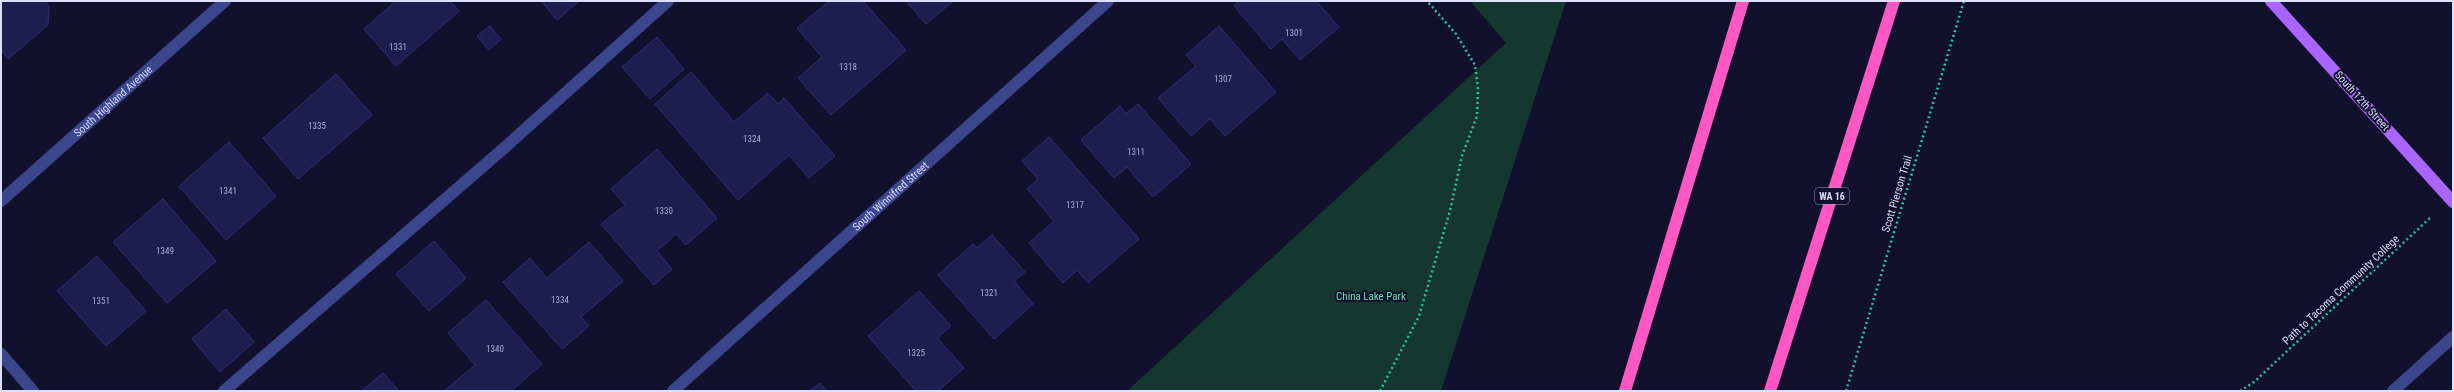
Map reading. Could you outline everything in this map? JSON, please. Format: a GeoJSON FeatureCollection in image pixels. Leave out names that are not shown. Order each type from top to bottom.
{"type":"FeatureCollection","features":[{"type":"Feature","properties":{"kind":"highway"},"geometry":{"type":"LineString","coordinates":[[1625,391],[1742,1]]}},
{"type":"Feature","properties":{"kind":"highway","name":"WA 16"},"geometry":{"type":"LineString","coordinates":[[1770,391],[1894,1]]}},
{"type":"Feature","properties":{"kind":"main road","name":"South 12th Street"},"geometry":{"type":"LineString","coordinates":[[2271,1],[2452,200]]}},
{"type":"Feature","properties":{"kind":"street","name":"South Highland Avenue"},"geometry":{"type":"LineString","coordinates":[[1,201],[225,1]]}},
{"type":"Feature","properties":{"kind":"street"},"geometry":{"type":"LineString","coordinates":[[224,391],[503,149],[668,1]]}},
{"type":"Feature","properties":{"kind":"street","name":"South Winnifred Street"},"geometry":{"type":"LineString","coordinates":[[673,391],[1108,1]]}},
{"type":"Feature","properties":{"kind":"street"},"geometry":{"type":"LineString","coordinates":[[2393,391],[2453,337]]}},
{"type":"Feature","properties":{"kind":"street"},"geometry":{"type":"LineString","coordinates":[[1,354],[33,391]]}},
{"type":"Feature","properties":{"kind":"path"},"geometry":{"type":"LineString","coordinates":[[1380,391],[1419,316],[1450,211],[1462,156],[1477,116],[1478,89],[1475,65],[1456,34],[1427,1]]}},
{"type":"Feature","properties":{"kind":"path","name":"Scott Pierson Trail"},"geometry":{"type":"LineString","coordinates":[[1846,391],[1964,1]]}},
{"type":"Feature","properties":{"kind":"path","name":"Path to Tacoma Community College"},"geometry":{"type":"LineString","coordinates":[[2240,391],[2254,382],[2452,200]]}},
{"type":"Feature","properties":{"kind":"green space","name":"China Lake Park"},"geometry":{"type":"Polygon","coordinates":[[[1470,1],[1566,1],[1441,391],[1127,391],[1506,43],[1470,1]]]}},
{"type":"Feature","properties":{"kind":"building"},"geometry":{"type":"Polygon","coordinates":[[[1,1],[45,1],[49,6],[48,25],[8,59],[1,50],[1,1]]]}},
{"type":"Feature","properties":{"kind":"building"},"geometry":{"type":"Polygon","coordinates":[[[396,1],[450,1],[459,11],[396,66],[364,29],[396,1]]]}},
{"type":"Feature","properties":{"kind":"building"},"geometry":{"type":"Polygon","coordinates":[[[541,1],[579,1],[557,20],[541,1]]]}},
{"type":"Feature","properties":{"kind":"building"},"geometry":{"type":"Polygon","coordinates":[[[829,1],[863,1],[906,50],[831,115],[798,78],[822,57],[797,28],[829,1]]]}},
{"type":"Feature","properties":{"kind":"building"},"geometry":{"type":"Polygon","coordinates":[[[906,1],[953,1],[926,24],[906,1]]]}},
{"type":"Feature","properties":{"kind":"building"},"geometry":{"type":"Polygon","coordinates":[[[1239,1],[1316,1],[1339,27],[1300,60],[1282,39],[1271,49],[1234,6],[1239,1]]]}},
{"type":"Feature","properties":{"kind":"building"},"geometry":{"type":"Polygon","coordinates":[[[490,26],[501,39],[489,50],[477,36],[490,26]]]}},
{"type":"Feature","properties":{"kind":"building"},"geometry":{"type":"Polygon","coordinates":[[[1219,26],[1276,92],[1225,136],[1210,119],[1191,136],[1158,98],[1196,66],[1186,55],[1219,26]]]}},
{"type":"Feature","properties":{"kind":"building"},"geometry":{"type":"Polygon","coordinates":[[[657,37],[684,69],[650,99],[622,67],[657,37]]]}},
{"type":"Feature","properties":{"kind":"building"},"geometry":{"type":"Polygon","coordinates":[[[691,72],[734,122],[768,93],[778,104],[784,98],[835,156],[809,178],[789,155],[738,200],[655,104],[691,72]]]}},
{"type":"Feature","properties":{"kind":"building"},"geometry":{"type":"Polygon","coordinates":[[[336,74],[372,115],[298,179],[263,138],[336,74]]]}},
{"type":"Feature","properties":{"kind":"building"},"geometry":{"type":"Polygon","coordinates":[[[1138,104],[1191,164],[1153,197],[1127,167],[1114,178],[1081,140],[1120,106],[1126,114],[1138,104]]]}},
{"type":"Feature","properties":{"kind":"building"},"geometry":{"type":"Polygon","coordinates":[[[1049,137],[1139,239],[1088,283],[1077,270],[1063,283],[1029,243],[1054,221],[1027,189],[1038,179],[1022,161],[1049,137]]]}},
{"type":"Feature","properties":{"kind":"building"},"geometry":{"type":"Polygon","coordinates":[[[229,142],[276,196],[226,240],[179,186],[229,142]]]}},
{"type":"Feature","properties":{"kind":"building"},"geometry":{"type":"Polygon","coordinates":[[[657,149],[717,218],[686,245],[676,234],[657,251],[672,269],[654,285],[601,224],[625,205],[611,189],[657,149]]]}},
{"type":"Feature","properties":{"kind":"building"},"geometry":{"type":"Polygon","coordinates":[[[163,199],[216,261],[167,303],[113,242],[163,199]]]}},
{"type":"Feature","properties":{"kind":"building"},"geometry":{"type":"Polygon","coordinates":[[[992,235],[1025,272],[1014,281],[1033,304],[994,339],[938,275],[973,244],[977,248],[992,235]]]}},
{"type":"Feature","properties":{"kind":"building"},"geometry":{"type":"Polygon","coordinates":[[[434,241],[466,278],[429,311],[396,274],[434,241]]]}},
{"type":"Feature","properties":{"kind":"building"},"geometry":{"type":"Polygon","coordinates":[[[589,242],[623,281],[581,317],[589,326],[562,349],[503,282],[530,258],[547,278],[589,242]]]}},
{"type":"Feature","properties":{"kind":"building"},"geometry":{"type":"Polygon","coordinates":[[[97,256],[146,311],[106,346],[57,291],[97,256]]]}},
{"type":"Feature","properties":{"kind":"building"},"geometry":{"type":"Polygon","coordinates":[[[919,291],[951,326],[937,338],[964,368],[938,391],[916,391],[868,336],[919,291]]]}},
{"type":"Feature","properties":{"kind":"building"},"geometry":{"type":"Polygon","coordinates":[[[486,300],[542,364],[511,391],[444,391],[475,365],[448,333],[486,300]]]}},
{"type":"Feature","properties":{"kind":"building"},"geometry":{"type":"Polygon","coordinates":[[[226,309],[254,342],[220,372],[192,339],[226,309]]]}},
{"type":"Feature","properties":{"kind":"building"},"geometry":{"type":"Polygon","coordinates":[[[383,373],[399,391],[362,391],[383,373]]]}},
{"type":"Feature","properties":{"kind":"building"},"geometry":{"type":"Polygon","coordinates":[[[820,383],[827,391],[810,391],[820,383]]]}}]}
